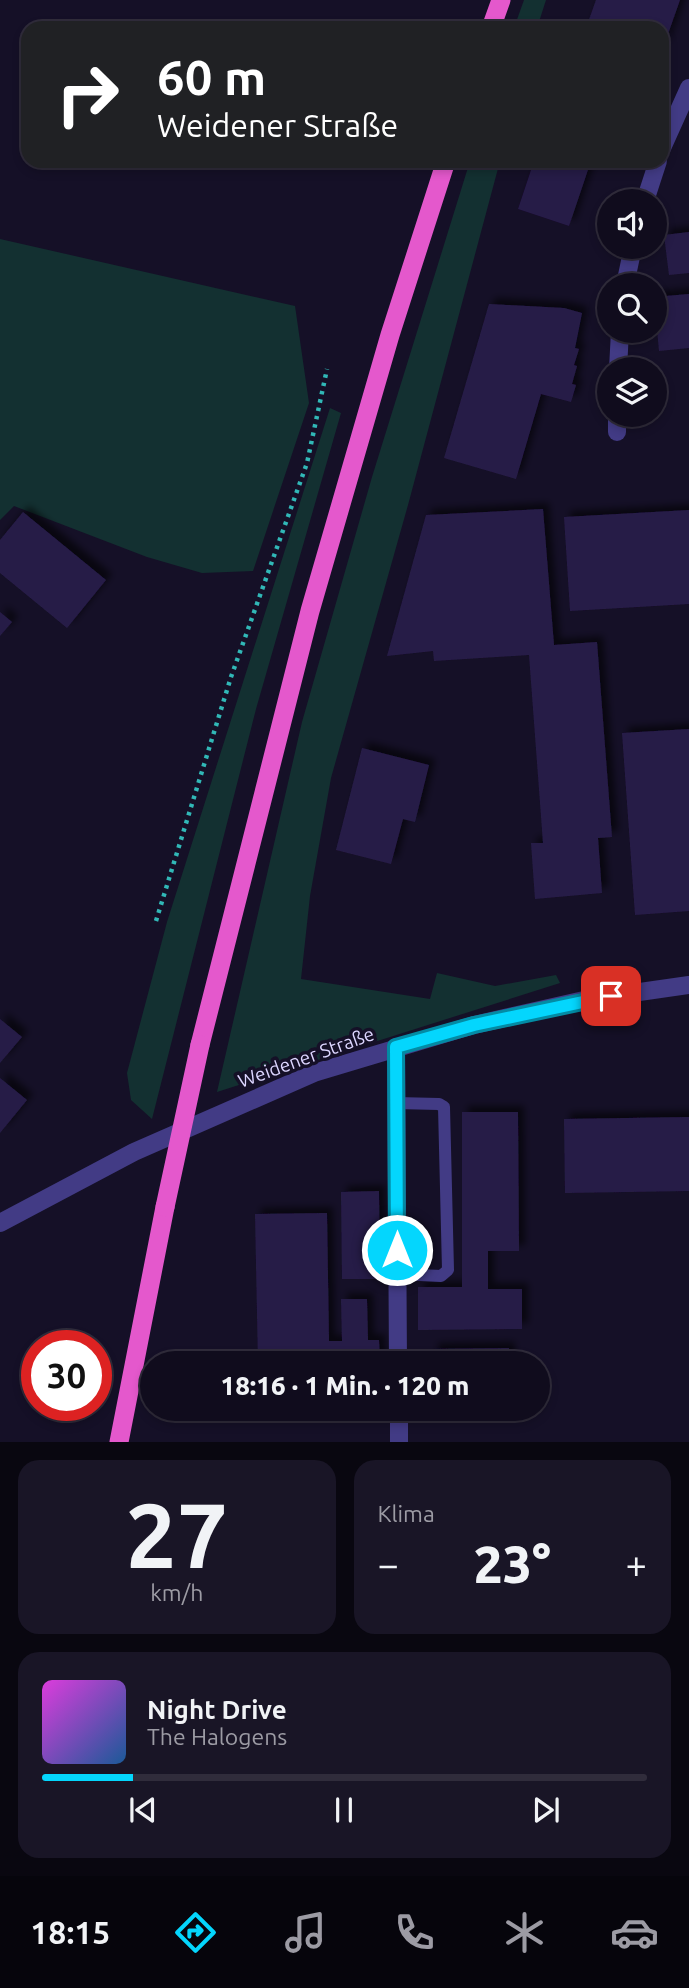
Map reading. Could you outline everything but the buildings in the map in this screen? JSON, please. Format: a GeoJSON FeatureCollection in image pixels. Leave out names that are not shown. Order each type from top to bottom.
{"type":"FeatureCollection","features":[{"type":"Feature","properties":{"kind":"highway"},"geometry":{"type":"LineString","coordinates":[[494,21],[501,0]]}},
{"type":"Feature","properties":{"kind":"highway"},"geometry":{"type":"LineString","coordinates":[[119,1442],[200,1045],[310,611],[390,335],[444,168]]}},
{"type":"Feature","properties":{"kind":"street"},"geometry":{"type":"LineString","coordinates":[[669,132],[689,88]]}},
{"type":"Feature","properties":{"kind":"street"},"geometry":{"type":"LineString","coordinates":[[649,189],[656,168]]}},
{"type":"Feature","properties":{"kind":"street","name":"Weidener Straße"},"geometry":{"type":"LineString","coordinates":[[0,1223],[134,1152],[314,1073],[396,1047],[584,1000],[689,985]]}},
{"type":"Feature","properties":{"kind":"street"},"geometry":{"type":"LineString","coordinates":[[396,1047],[398,1351]]}},
{"type":"Feature","properties":{"kind":"street"},"geometry":{"type":"LineString","coordinates":[[399,1421],[399,1442]]}},
{"type":"Feature","properties":{"kind":"lane"},"geometry":{"type":"LineString","coordinates":[[396,1104],[439,1104],[444,1107],[448,1270],[441,1276],[397,1274]]}},
{"type":"Feature","properties":{"kind":"path"},"geometry":{"type":"LineString","coordinates":[[156,921],[231,677],[307,463],[327,369]]}},
{"type":"Feature","properties":{"kind":"green space"},"geometry":{"type":"Polygon","coordinates":[[[524,0],[546,0],[539,21],[516,21],[524,0]]]}},
{"type":"Feature","properties":{"kind":"green space"},"geometry":{"type":"Polygon","coordinates":[[[468,168],[498,168],[408,505],[331,778],[310,896],[301,979],[430,999],[437,973],[495,986],[556,975],[560,983],[217,1092],[302,722],[372,477],[468,168]]]}},
{"type":"Feature","properties":{"kind":"green space"},"geometry":{"type":"Polygon","coordinates":[[[0,239],[295,306],[309,403],[253,571],[202,573],[147,557],[14,506],[0,520],[0,239]]]}},
{"type":"Feature","properties":{"kind":"green space"},"geometry":{"type":"Polygon","coordinates":[[[330,408],[341,413],[256,709],[152,1119],[131,1100],[127,1073],[167,922],[330,408]]]}},
{"type":"Feature","properties":{"kind":"route"},"geometry":{"type":"LineString","coordinates":[[397,1250],[396,1047],[474,1025],[611,996]]}}]}
